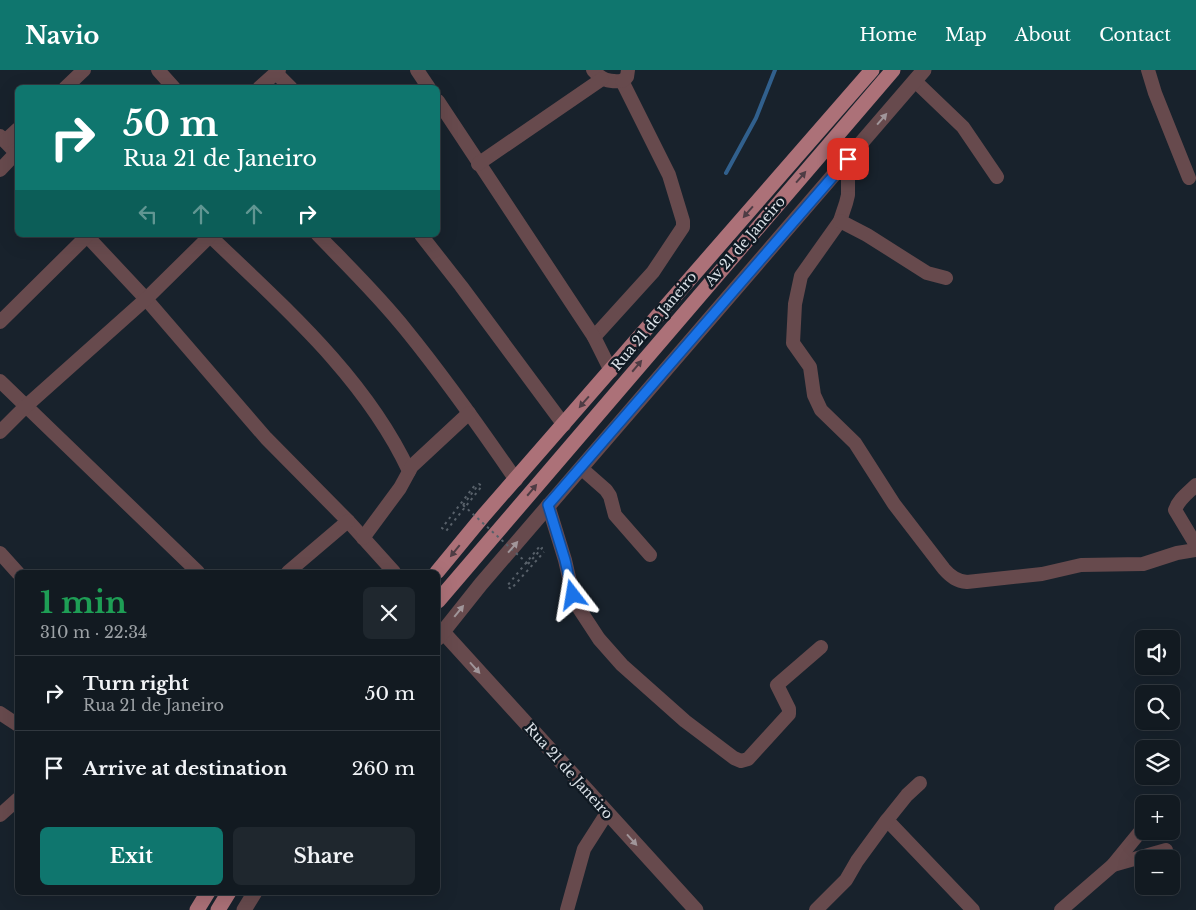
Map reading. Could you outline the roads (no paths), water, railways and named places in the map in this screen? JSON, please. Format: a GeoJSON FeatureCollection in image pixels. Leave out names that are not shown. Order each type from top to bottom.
{"type":"FeatureCollection","features":[{"type":"Feature","properties":{"kind":"main road","name":"Rua 21 de Janeiro"},"geometry":{"type":"LineString","coordinates":[[439,570],[872,70]]}},
{"type":"Feature","properties":{"kind":"main road","name":"Av 21 de Janeiro"},"geometry":{"type":"LineString","coordinates":[[440,599],[894,70]]}},
{"type":"Feature","properties":{"kind":"main road"},"geometry":{"type":"LineString","coordinates":[[197,910],[206,895]]}},
{"type":"Feature","properties":{"kind":"main road"},"geometry":{"type":"LineString","coordinates":[[218,910],[227,895]]}},
{"type":"Feature","properties":{"kind":"street"},"geometry":{"type":"LineString","coordinates":[[68,85],[84,70]]}},
{"type":"Feature","properties":{"kind":"street"},"geometry":{"type":"LineString","coordinates":[[158,70],[171,85]]}},
{"type":"Feature","properties":{"kind":"street"},"geometry":{"type":"LineString","coordinates":[[417,70],[427,85]]}},
{"type":"Feature","properties":{"kind":"street"},"geometry":{"type":"LineString","coordinates":[[1148,70],[1189,178]]}},
{"type":"Feature","properties":{"kind":"street"},"geometry":{"type":"LineString","coordinates":[[263,85],[278,72],[288,85]]}},
{"type":"Feature","properties":{"kind":"street"},"geometry":{"type":"LineString","coordinates":[[478,164],[598,75],[612,82],[625,76],[632,104],[669,175],[683,221],[683,227],[653,272],[594,337]]}},
{"type":"Feature","properties":{"kind":"street"},"geometry":{"type":"LineString","coordinates":[[920,75],[964,127],[997,177]]}},
{"type":"Feature","properties":{"kind":"street","name":"Rua 21 de Janeiro"},"geometry":{"type":"LineString","coordinates":[[696,910],[608,813],[440,635],[548,505],[920,75]]}},
{"type":"Feature","properties":{"kind":"street"},"geometry":{"type":"LineString","coordinates":[[440,103],[478,164],[594,337],[611,371]]}},
{"type":"Feature","properties":{"kind":"street"},"geometry":{"type":"LineString","coordinates":[[15,131],[2,138],[15,152]]}},
{"type":"Feature","properties":{"kind":"street"},"geometry":{"type":"LineString","coordinates":[[0,170],[15,156]]}},
{"type":"Feature","properties":{"kind":"street"},"geometry":{"type":"LineString","coordinates":[[848,159],[848,195],[840,221],[801,276],[796,304],[793,343],[810,367],[814,396],[821,410],[855,443],[894,504],[950,576],[958,581],[967,582],[1042,574],[1081,565],[1143,564],[1196,550]]}},
{"type":"Feature","properties":{"kind":"street"},"geometry":{"type":"LineString","coordinates":[[840,221],[867,235],[927,272],[946,278]]}},
{"type":"Feature","properties":{"kind":"street"},"geometry":{"type":"LineString","coordinates":[[0,322],[85,237]]}},
{"type":"Feature","properties":{"kind":"street"},"geometry":{"type":"LineString","coordinates":[[89,237],[146,299],[266,438],[348,521],[392,570]]}},
{"type":"Feature","properties":{"kind":"street"},"geometry":{"type":"LineString","coordinates":[[0,432],[25,406],[146,299],[210,237]]}},
{"type":"Feature","properties":{"kind":"street"},"geometry":{"type":"LineString","coordinates":[[212,237],[302,326],[342,369],[368,402],[385,428],[408,471]]}},
{"type":"Feature","properties":{"kind":"street"},"geometry":{"type":"LineString","coordinates":[[320,237],[361,279],[405,329],[469,413],[516,480]]}},
{"type":"Feature","properties":{"kind":"street"},"geometry":{"type":"LineString","coordinates":[[423,237],[564,425]]}},
{"type":"Feature","properties":{"kind":"street"},"geometry":{"type":"LineString","coordinates":[[0,381],[196,570]]}},
{"type":"Feature","properties":{"kind":"street"},"geometry":{"type":"LineString","coordinates":[[363,538],[400,488],[408,471],[469,413]]}},
{"type":"Feature","properties":{"kind":"street"},"geometry":{"type":"LineString","coordinates":[[580,468],[606,490],[610,496],[615,515],[650,555]]}},
{"type":"Feature","properties":{"kind":"street"},"geometry":{"type":"LineString","coordinates":[[1196,485],[1183,497],[1175,510],[1196,545]]}},
{"type":"Feature","properties":{"kind":"street"},"geometry":{"type":"LineString","coordinates":[[548,505],[565,560],[573,595],[580,610],[599,639],[622,665],[677,714],[734,758],[741,761],[748,759],[789,714],[789,709],[777,685],[821,647]]}},
{"type":"Feature","properties":{"kind":"street"},"geometry":{"type":"LineString","coordinates":[[290,570],[348,521]]}},
{"type":"Feature","properties":{"kind":"street"},"geometry":{"type":"LineString","coordinates":[[0,553],[15,570]]}},
{"type":"Feature","properties":{"kind":"street"},"geometry":{"type":"LineString","coordinates":[[0,713],[15,723]]}},
{"type":"Feature","properties":{"kind":"street"},"geometry":{"type":"LineString","coordinates":[[816,910],[846,880],[887,820],[907,795],[920,783]]}},
{"type":"Feature","properties":{"kind":"street"},"geometry":{"type":"LineString","coordinates":[[0,815],[15,802]]}},
{"type":"Feature","properties":{"kind":"street"},"geometry":{"type":"LineString","coordinates":[[567,910],[584,849],[608,813]]}},
{"type":"Feature","properties":{"kind":"street"},"geometry":{"type":"LineString","coordinates":[[887,820],[973,910]]}},
{"type":"Feature","properties":{"kind":"street"},"geometry":{"type":"LineString","coordinates":[[1061,910],[1113,865],[1135,838]]}},
{"type":"Feature","properties":{"kind":"street"},"geometry":{"type":"LineString","coordinates":[[1113,865],[1135,859]]}},
{"type":"Feature","properties":{"kind":"street"},"geometry":{"type":"LineString","coordinates":[[244,910],[254,895]]}},
{"type":"Feature","properties":{"kind":"waterway"},"geometry":{"type":"LineString","coordinates":[[726,173],[756,118],[775,70]]}}]}
